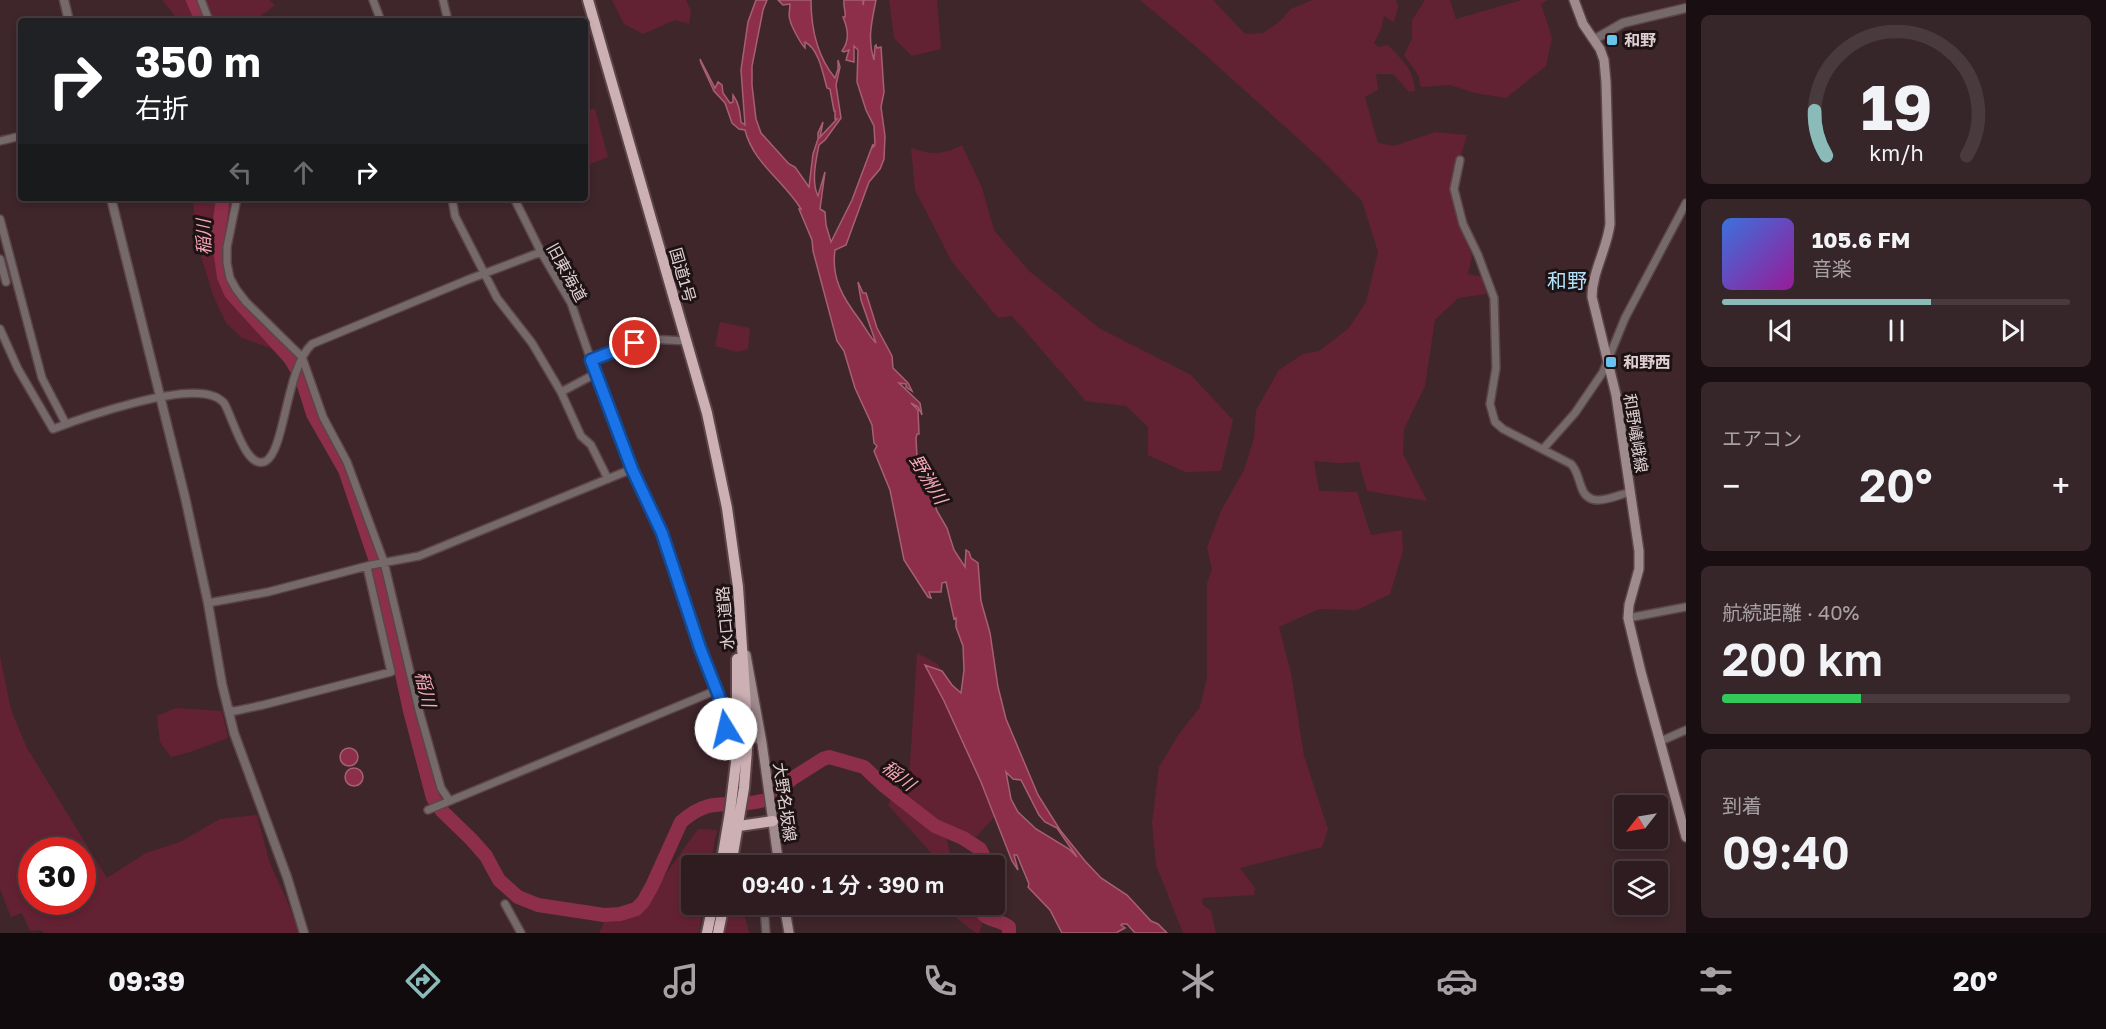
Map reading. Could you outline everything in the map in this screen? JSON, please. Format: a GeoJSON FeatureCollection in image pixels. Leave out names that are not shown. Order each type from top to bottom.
{"type":"FeatureCollection","features":[{"type":"Feature","properties":{"kind":"highway","name":"国道1号"},"geometry":{"type":"LineString","coordinates":[[588,0],[687,341],[716,452],[734,562]]}},
{"type":"Feature","properties":{"kind":"highway","name":"水口道路"},"geometry":{"type":"LineString","coordinates":[[734,562],[746,701],[746,716],[737,733]]}},
{"type":"Feature","properties":{"kind":"highway","name":"水口道路"},"geometry":{"type":"LineString","coordinates":[[723,855],[736,811],[738,794],[737,631],[734,562]]}},
{"type":"Feature","properties":{"kind":"highway","name":"水口道路"},"geometry":{"type":"LineString","coordinates":[[733,855],[739,826],[736,811]]}},
{"type":"Feature","properties":{"kind":"highway"},"geometry":{"type":"LineString","coordinates":[[739,826],[773,821]]}},
{"type":"Feature","properties":{"kind":"highway"},"geometry":{"type":"LineString","coordinates":[[707,933],[711,915]]}},
{"type":"Feature","properties":{"kind":"highway"},"geometry":{"type":"LineString","coordinates":[[718,933],[722,915]]}},
{"type":"Feature","properties":{"kind":"main road","name":"和野嶬峨線"},"geometry":{"type":"LineString","coordinates":[[1574,0],[1583,24],[1594,39],[1604,60],[1606,82],[1610,224],[1608,238],[1592,285],[1592,297],[1616,395],[1639,551],[1639,568],[1629,605],[1628,618],[1686,837]]}},
{"type":"Feature","properties":{"kind":"main road","name":"大野名坂線"},"geometry":{"type":"LineString","coordinates":[[742,635],[762,743],[778,855]]}},
{"type":"Feature","properties":{"kind":"main road"},"geometry":{"type":"LineString","coordinates":[[736,692],[746,716],[762,743]]}},
{"type":"Feature","properties":{"kind":"main road"},"geometry":{"type":"LineString","coordinates":[[786,915],[789,933]]}},
{"type":"Feature","properties":{"kind":"street"},"geometry":{"type":"LineString","coordinates":[[64,0],[68,18]]}},
{"type":"Feature","properties":{"kind":"street"},"geometry":{"type":"LineString","coordinates":[[201,0],[208,18]]}},
{"type":"Feature","properties":{"kind":"street"},"geometry":{"type":"LineString","coordinates":[[373,0],[380,18]]}},
{"type":"Feature","properties":{"kind":"street"},"geometry":{"type":"LineString","coordinates":[[443,0],[447,18]]}},
{"type":"Feature","properties":{"kind":"street"},"geometry":{"type":"LineString","coordinates":[[1594,39],[1623,23],[1686,8],[1686,15]]}},
{"type":"Feature","properties":{"kind":"street"},"geometry":{"type":"LineString","coordinates":[[0,141],[18,137]]}},
{"type":"Feature","properties":{"kind":"street"},"geometry":{"type":"LineString","coordinates":[[1460,160],[1454,189],[1463,224],[1478,255],[1494,298],[1496,368],[1490,404],[1495,422],[1503,429],[1571,464],[1576,469],[1582,492],[1588,499],[1594,502],[1630,492]]}},
{"type":"Feature","properties":{"kind":"street"},"geometry":{"type":"LineString","coordinates":[[112,201],[185,497],[234,733],[287,877],[304,933]]}},
{"type":"Feature","properties":{"kind":"street"},"geometry":{"type":"LineString","coordinates":[[236,201],[227,247],[230,278],[246,302],[301,360],[323,417],[347,462],[382,563],[422,721],[441,788],[447,801]]}},
{"type":"Feature","properties":{"kind":"street"},"geometry":{"type":"LineString","coordinates":[[452,201],[455,216],[483,274],[497,298],[532,343],[561,392],[581,436],[591,445],[608,479]]}},
{"type":"Feature","properties":{"kind":"street","name":"旧東海道"},"geometry":{"type":"LineString","coordinates":[[516,201],[541,252],[571,303],[595,374],[632,469],[662,533],[700,648],[722,704],[724,726],[737,733]]}},
{"type":"Feature","properties":{"kind":"street"},"geometry":{"type":"LineString","coordinates":[[1543,449],[1575,413],[1597,382],[1625,318],[1686,203]]}},
{"type":"Feature","properties":{"kind":"street"},"geometry":{"type":"LineString","coordinates":[[0,219],[42,378],[66,424]]}},
{"type":"Feature","properties":{"kind":"street"},"geometry":{"type":"LineString","coordinates":[[0,330],[27,386],[53,429],[160,397],[205,394],[215,396],[223,402],[252,459],[258,462],[266,461],[272,455],[280,435],[293,376],[305,350],[312,344],[541,252]]}},
{"type":"Feature","properties":{"kind":"street"},"geometry":{"type":"LineString","coordinates":[[0,259],[6,282]]}},
{"type":"Feature","properties":{"kind":"street"},"geometry":{"type":"LineString","coordinates":[[591,360],[650,339],[687,341]]}},
{"type":"Feature","properties":{"kind":"street"},"geometry":{"type":"LineString","coordinates":[[561,392],[595,374]]}},
{"type":"Feature","properties":{"kind":"street"},"geometry":{"type":"LineString","coordinates":[[208,603],[268,592],[418,556],[632,469]]}},
{"type":"Feature","properties":{"kind":"street"},"geometry":{"type":"LineString","coordinates":[[228,710],[235,711],[263,705],[392,672],[369,566]]}},
{"type":"Feature","properties":{"kind":"street"},"geometry":{"type":"LineString","coordinates":[[1628,618],[1686,607]]}},
{"type":"Feature","properties":{"kind":"street"},"geometry":{"type":"LineString","coordinates":[[430,809],[717,690]]}},
{"type":"Feature","properties":{"kind":"street"},"geometry":{"type":"LineString","coordinates":[[1661,741],[1686,730]]}},
{"type":"Feature","properties":{"kind":"street"},"geometry":{"type":"LineString","coordinates":[[737,733],[756,738],[762,743]]}},
{"type":"Feature","properties":{"kind":"street"},"geometry":{"type":"LineString","coordinates":[[505,904],[521,933]]}},
{"type":"Feature","properties":{"kind":"street"},"geometry":{"type":"LineString","coordinates":[[764,915],[766,933]]}},
{"type":"Feature","properties":{"kind":"shaded area"},"geometry":{"type":"Polygon","coordinates":[[[162,0],[269,0],[275,5],[258,18],[174,18],[162,0]]]}},
{"type":"Feature","properties":{"kind":"shaded area"},"geometry":{"type":"Polygon","coordinates":[[[612,0],[686,0],[691,11],[689,24],[675,20],[643,34],[624,24],[612,0]]]}},
{"type":"Feature","properties":{"kind":"shaded area"},"geometry":{"type":"Polygon","coordinates":[[[756,0],[767,0],[752,66],[756,119],[761,133],[789,164],[795,167],[809,187],[818,133],[823,122],[820,137],[837,119],[835,119],[830,89],[827,88],[817,56],[810,45],[805,42],[805,48],[796,35],[789,18],[790,4],[783,5],[778,0],[811,0],[812,21],[819,51],[835,78],[838,60],[840,67],[836,85],[841,118],[819,145],[814,178],[818,196],[825,172],[820,209],[825,212],[831,242],[852,200],[873,144],[873,147],[875,145],[874,126],[857,82],[858,50],[854,46],[854,62],[846,60],[849,50],[842,51],[847,34],[843,17],[845,17],[844,0],[863,0],[863,5],[864,0],[876,0],[871,44],[874,60],[875,46],[881,47],[884,159],[880,169],[869,182],[846,245],[835,250],[837,279],[848,303],[876,343],[861,300],[858,282],[863,293],[866,293],[877,328],[892,356],[893,368],[908,383],[912,391],[906,387],[906,384],[899,383],[920,403],[922,415],[918,407],[911,403],[918,410],[917,458],[920,459],[937,511],[947,528],[954,550],[965,567],[966,550],[978,563],[981,601],[990,633],[998,687],[1006,719],[1038,795],[1060,830],[1085,861],[1101,878],[1127,895],[1151,921],[1167,933],[1135,933],[1127,924],[1122,924],[1125,928],[1116,933],[1062,933],[1050,910],[1028,887],[1029,884],[1017,855],[1014,855],[1018,870],[1012,861],[981,782],[925,665],[942,671],[961,693],[964,670],[963,646],[956,627],[956,618],[954,619],[946,582],[942,583],[941,592],[929,592],[931,598],[928,597],[904,560],[890,490],[874,451],[877,446],[874,443],[872,425],[855,388],[844,351],[837,341],[812,240],[799,209],[801,209],[762,162],[749,142],[745,130],[739,129],[732,123],[725,103],[714,91],[701,63],[700,59],[715,88],[718,82],[722,85],[723,93],[730,103],[733,102],[733,95],[738,104],[741,122],[745,125],[741,70],[748,22],[756,0]],[[1006,772],[1011,799],[1018,812],[1036,829],[1069,849],[1077,857],[1057,828],[1045,822],[1039,815],[1021,780],[1013,779],[1006,772]]]}},
{"type":"Feature","properties":{"kind":"shaded area"},"geometry":{"type":"Polygon","coordinates":[[[889,0],[937,0],[941,49],[912,56],[894,38],[889,0]]]}},
{"type":"Feature","properties":{"kind":"shaded area"},"geometry":{"type":"Polygon","coordinates":[[[1140,0],[1213,0],[1245,34],[1263,33],[1278,23],[1291,9],[1312,0],[1396,0],[1398,7],[1394,22],[1384,16],[1374,43],[1378,47],[1388,45],[1403,61],[1412,76],[1415,91],[1409,92],[1393,74],[1376,74],[1378,90],[1365,97],[1378,143],[1394,146],[1435,132],[1467,135],[1452,186],[1458,219],[1472,256],[1468,274],[1482,277],[1486,294],[1458,298],[1435,320],[1425,386],[1404,429],[1403,454],[1427,501],[1367,491],[1359,462],[1314,461],[1319,491],[1357,492],[1371,535],[1402,530],[1403,551],[1390,594],[1357,610],[1319,609],[1279,627],[1291,673],[1304,756],[1328,829],[1322,847],[1240,868],[1255,888],[1254,895],[1203,898],[1202,904],[1211,911],[1216,933],[1183,933],[1156,865],[1152,823],[1159,767],[1179,734],[1200,707],[1207,677],[1207,583],[1212,570],[1207,547],[1221,511],[1244,470],[1254,438],[1256,410],[1279,370],[1303,354],[1319,351],[1349,328],[1366,302],[1378,252],[1362,201],[1323,161],[1193,44],[1140,0]]]}},
{"type":"Feature","properties":{"kind":"shaded area"},"geometry":{"type":"Polygon","coordinates":[[[1425,0],[1450,0],[1456,19],[1522,0],[1548,0],[1541,4],[1552,38],[1546,66],[1506,98],[1475,93],[1450,85],[1421,87],[1418,75],[1404,55],[1412,39],[1412,20],[1425,0]]]}},
{"type":"Feature","properties":{"kind":"shaded area"},"geometry":{"type":"Polygon","coordinates":[[[588,109],[595,109],[608,157],[588,165],[588,109]]]}},
{"type":"Feature","properties":{"kind":"shaded area"},"geometry":{"type":"Polygon","coordinates":[[[962,145],[982,188],[994,230],[1028,270],[1099,328],[1191,375],[1233,420],[1221,471],[1185,472],[1148,455],[1148,427],[1126,406],[1086,401],[1012,316],[998,318],[952,262],[915,190],[911,148],[937,153],[962,145]]]}},
{"type":"Feature","properties":{"kind":"shaded area"},"geometry":{"type":"Polygon","coordinates":[[[193,201],[232,201],[224,242],[225,275],[239,301],[275,345],[273,349],[242,338],[226,323],[213,295],[196,240],[193,201]]]}},
{"type":"Feature","properties":{"kind":"shaded area"},"geometry":{"type":"Polygon","coordinates":[[[720,322],[750,328],[748,349],[737,352],[715,346],[720,322]]]}},
{"type":"Feature","properties":{"kind":"shaded area"},"geometry":{"type":"Polygon","coordinates":[[[917,653],[938,664],[973,746],[997,814],[976,837],[936,820],[908,795],[917,653]]]}},
{"type":"Feature","properties":{"kind":"shaded area"},"geometry":{"type":"Polygon","coordinates":[[[0,656],[11,710],[27,748],[82,837],[18,837],[18,914],[11,917],[0,889],[0,656]]]}},
{"type":"Feature","properties":{"kind":"shaded area"},"geometry":{"type":"Polygon","coordinates":[[[176,708],[222,711],[228,738],[171,757],[160,742],[157,716],[176,708]]]}},
{"type":"Feature","properties":{"kind":"shaded area"},"geometry":{"type":"Polygon","coordinates":[[[349,748],[355,751],[358,757],[355,763],[349,766],[343,763],[340,757],[343,751],[349,748]]]}},
{"type":"Feature","properties":{"kind":"shaded area"},"geometry":{"type":"Polygon","coordinates":[[[354,768],[360,771],[363,777],[360,783],[354,786],[348,783],[345,777],[348,771],[354,768]]]}},
{"type":"Feature","properties":{"kind":"shaded area"},"geometry":{"type":"Polygon","coordinates":[[[891,799],[947,839],[950,855],[933,855],[888,805],[891,799]]]}},
{"type":"Feature","properties":{"kind":"shaded area"},"geometry":{"type":"Polygon","coordinates":[[[257,815],[270,864],[299,933],[44,933],[41,930],[30,931],[23,915],[96,915],[96,860],[107,878],[146,853],[180,842],[220,819],[257,815]]]}},
{"type":"Feature","properties":{"kind":"shaded area"},"geometry":{"type":"Polygon","coordinates":[[[698,829],[717,830],[712,855],[681,855],[681,915],[702,915],[699,933],[599,933],[607,916],[640,910],[698,829]]]}},
{"type":"Feature","properties":{"kind":"shaded area"},"geometry":{"type":"Polygon","coordinates":[[[728,915],[744,915],[749,933],[724,933],[728,915]]]}},
{"type":"Feature","properties":{"kind":"shaded area"},"geometry":{"type":"Polygon","coordinates":[[[952,915],[978,915],[983,922],[979,933],[952,915]]]}},
{"type":"Feature","properties":{"kind":"waterway","name":"稲川"},"geometry":{"type":"LineString","coordinates":[[193,0],[201,18]]}},
{"type":"Feature","properties":{"kind":"waterway","name":"稲川"},"geometry":{"type":"LineString","coordinates":[[223,201],[218,235],[224,277],[231,293],[290,358],[301,376],[313,414],[345,470],[380,573],[410,711],[433,798],[442,811],[486,856],[499,880],[518,897],[538,905],[604,915],[620,914],[636,909],[643,902],[681,822],[701,808],[761,801]]}},
{"type":"Feature","properties":{"kind":"waterway","name":"稲川"},"geometry":{"type":"LineString","coordinates":[[779,790],[793,778],[829,757],[864,767],[935,826],[963,838],[980,849],[983,855]]}},
{"type":"Feature","properties":{"kind":"waterway","name":"稲川"},"geometry":{"type":"LineString","coordinates":[[984,915],[1009,927],[1009,933]]}},
{"type":"Feature","properties":{"kind":"place","name":"和野"},"geometry":{"type":"Point","coordinates":[1612,40]}},
{"type":"Feature","properties":{"kind":"place","name":"和野西"},"geometry":{"type":"Point","coordinates":[1611,362]}},
{"type":"Feature","properties":{"kind":"district","name":"和野"},"geometry":{"type":"Point","coordinates":[1567,280]}},
{"type":"Feature","properties":{"kind":"route"},"geometry":{"type":"LineString","coordinates":[[635,343],[591,360],[632,469],[662,533],[700,648],[722,704],[723,723],[726,729]]}},
{"type":"Feature","properties":{"kind":"water label","name":"野洲川"},"geometry":{"type":"Point","coordinates":[929,479]}}]}
